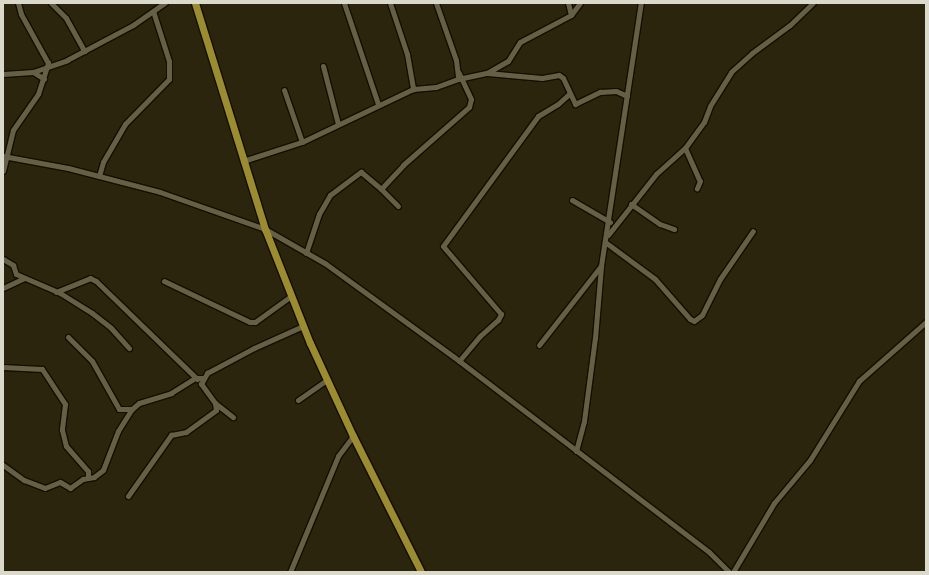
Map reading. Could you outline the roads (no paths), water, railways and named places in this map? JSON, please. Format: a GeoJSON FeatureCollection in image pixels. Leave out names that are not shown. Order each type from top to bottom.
{"type":"FeatureCollection","features":[{"type":"Feature","properties":{"kind":"main road"},"geometry":{"type":"LineString","coordinates":[[195,3],[265,229],[291,296],[353,436],[421,572]]}},
{"type":"Feature","properties":{"kind":"street"},"geometry":{"type":"LineString","coordinates":[[3,171],[4,156],[13,130],[38,94],[47,67],[40,45],[21,14],[18,3]]}},
{"type":"Feature","properties":{"kind":"street"},"geometry":{"type":"LineString","coordinates":[[51,3],[66,18],[84,51]]}},
{"type":"Feature","properties":{"kind":"street"},"geometry":{"type":"LineString","coordinates":[[3,74],[33,72],[84,51],[165,3]]}},
{"type":"Feature","properties":{"kind":"street"},"geometry":{"type":"LineString","coordinates":[[344,3],[378,104]]}},
{"type":"Feature","properties":{"kind":"street"},"geometry":{"type":"LineString","coordinates":[[390,3],[407,54],[413,89]]}},
{"type":"Feature","properties":{"kind":"street"},"geometry":{"type":"LineString","coordinates":[[381,189],[403,165],[469,106],[472,99],[460,79],[436,3]]}},
{"type":"Feature","properties":{"kind":"street"},"geometry":{"type":"LineString","coordinates":[[568,3],[571,15]]}},
{"type":"Feature","properties":{"kind":"street"},"geometry":{"type":"LineString","coordinates":[[243,161],[302,142],[378,104],[413,89],[436,88],[460,79],[487,73],[508,61],[520,42],[571,15],[580,3]]}},
{"type":"Feature","properties":{"kind":"street"},"geometry":{"type":"LineString","coordinates":[[576,451],[584,421],[595,338],[601,266],[610,222],[618,148],[641,3]]}},
{"type":"Feature","properties":{"kind":"street"},"geometry":{"type":"LineString","coordinates":[[607,236],[656,174],[685,148],[704,122],[731,72],[752,52],[790,25],[813,3]]}},
{"type":"Feature","properties":{"kind":"street"},"geometry":{"type":"LineString","coordinates":[[99,176],[103,162],[124,124],[169,79],[170,61],[153,11]]}},
{"type":"Feature","properties":{"kind":"street"},"geometry":{"type":"LineString","coordinates":[[323,66],[338,124]]}},
{"type":"Feature","properties":{"kind":"street"},"geometry":{"type":"LineString","coordinates":[[33,72],[44,79]]}},
{"type":"Feature","properties":{"kind":"street"},"geometry":{"type":"LineString","coordinates":[[487,73],[542,78],[559,75],[563,78],[569,94],[575,104],[600,92],[616,91],[627,96]]}},
{"type":"Feature","properties":{"kind":"street"},"geometry":{"type":"LineString","coordinates":[[284,90],[302,142]]}},
{"type":"Feature","properties":{"kind":"street"},"geometry":{"type":"LineString","coordinates":[[459,362],[480,336],[498,320],[501,314],[443,246],[538,116],[558,104],[569,94]]}},
{"type":"Feature","properties":{"kind":"street"},"geometry":{"type":"LineString","coordinates":[[685,148],[700,181],[697,188]]}},
{"type":"Feature","properties":{"kind":"street"},"geometry":{"type":"LineString","coordinates":[[4,156],[99,176],[174,196],[265,229],[326,264],[459,362],[709,552],[729,572]]}},
{"type":"Feature","properties":{"kind":"street"},"geometry":{"type":"LineString","coordinates":[[306,253],[319,214],[330,195],[361,172],[398,206]]}},
{"type":"Feature","properties":{"kind":"street"},"geometry":{"type":"LineString","coordinates":[[572,200],[610,222]]}},
{"type":"Feature","properties":{"kind":"street"},"geometry":{"type":"LineString","coordinates":[[631,204],[660,224],[674,229]]}},
{"type":"Feature","properties":{"kind":"street"},"geometry":{"type":"LineString","coordinates":[[606,242],[650,275],[690,319],[694,321],[702,315],[720,279],[753,231]]}},
{"type":"Feature","properties":{"kind":"street"},"geometry":{"type":"LineString","coordinates":[[3,259],[13,264],[16,274],[56,292],[92,313],[111,328],[129,348]]}},
{"type":"Feature","properties":{"kind":"street"},"geometry":{"type":"LineString","coordinates":[[539,345],[601,266]]}},
{"type":"Feature","properties":{"kind":"street"},"geometry":{"type":"LineString","coordinates":[[3,288],[24,278]]}},
{"type":"Feature","properties":{"kind":"street"},"geometry":{"type":"LineString","coordinates":[[56,292],[90,278],[96,281],[201,384],[215,403],[232,417]]}},
{"type":"Feature","properties":{"kind":"street"},"geometry":{"type":"LineString","coordinates":[[164,281],[250,322],[255,322],[291,296]]}},
{"type":"Feature","properties":{"kind":"street"},"geometry":{"type":"LineString","coordinates":[[733,572],[774,504],[810,460],[859,381],[926,322]]}},
{"type":"Feature","properties":{"kind":"street"},"geometry":{"type":"LineString","coordinates":[[201,384],[207,373],[254,348],[303,326]]}},
{"type":"Feature","properties":{"kind":"street"},"geometry":{"type":"LineString","coordinates":[[68,337],[92,361],[119,409],[132,409]]}},
{"type":"Feature","properties":{"kind":"street"},"geometry":{"type":"LineString","coordinates":[[3,367],[42,369],[65,404],[62,430],[66,446],[88,472],[88,478]]}},
{"type":"Feature","properties":{"kind":"street"},"geometry":{"type":"LineString","coordinates":[[3,464],[24,480],[45,488],[60,482],[70,488],[88,478],[94,477],[103,470],[118,431],[132,409],[139,403],[171,393],[195,378],[203,378]]}},
{"type":"Feature","properties":{"kind":"street"},"geometry":{"type":"LineString","coordinates":[[298,400],[327,380]]}},
{"type":"Feature","properties":{"kind":"street"},"geometry":{"type":"LineString","coordinates":[[128,496],[172,435],[186,432],[201,422],[216,410],[215,403]]}},
{"type":"Feature","properties":{"kind":"street"},"geometry":{"type":"LineString","coordinates":[[290,572],[338,456],[353,436]]}}]}
